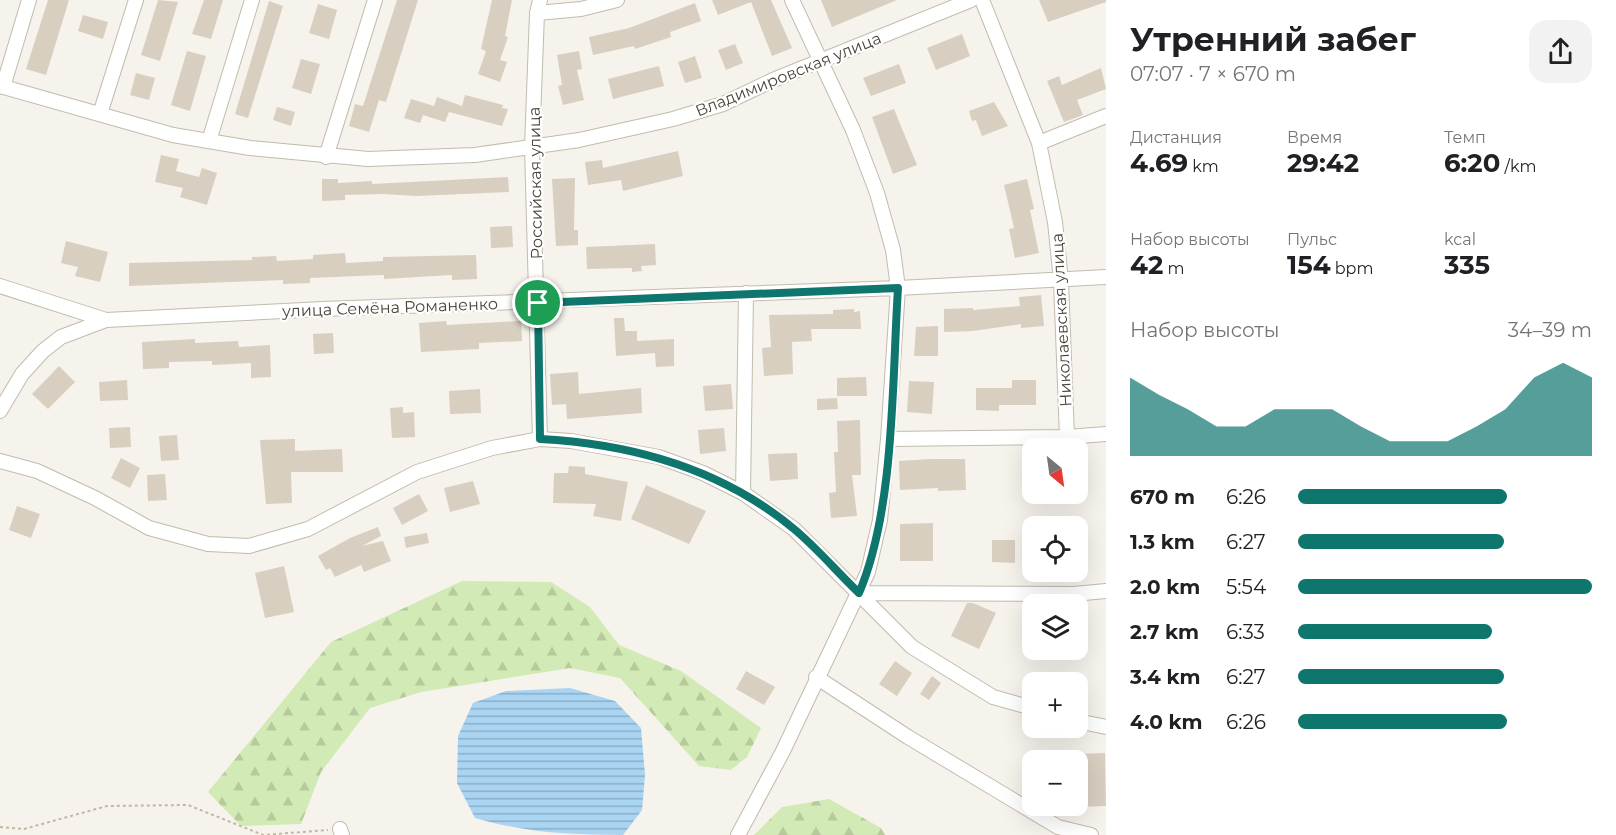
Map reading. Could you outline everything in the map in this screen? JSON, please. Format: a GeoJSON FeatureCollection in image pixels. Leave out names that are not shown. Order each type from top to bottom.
{"type":"FeatureCollection","features":[{"type":"Feature","properties":{"kind":"street"},"geometry":{"type":"LineString","coordinates":[[2,86],[29,0]]}},
{"type":"Feature","properties":{"kind":"street"},"geometry":{"type":"LineString","coordinates":[[100,114],[136,0]]}},
{"type":"Feature","properties":{"kind":"street"},"geometry":{"type":"LineString","coordinates":[[209,141],[252,0]]}},
{"type":"Feature","properties":{"kind":"street"},"geometry":{"type":"LineString","coordinates":[[326,157],[375,0]]}},
{"type":"Feature","properties":{"kind":"street"},"geometry":{"type":"LineString","coordinates":[[539,7],[581,9],[617,0]]}},
{"type":"Feature","properties":{"kind":"street"},"geometry":{"type":"LineString","coordinates":[[738,835],[783,751],[816,677],[868,572],[880,520],[898,288],[893,250],[877,194],[822,60],[792,0]]}},
{"type":"Feature","properties":{"kind":"street","name":"Владимировская улица"},"geometry":{"type":"LineString","coordinates":[[2,86],[173,135],[209,141],[326,157],[410,159],[475,155],[579,140],[673,119],[723,104],[822,60],[970,0]]}},
{"type":"Feature","properties":{"kind":"street","name":"Николаевская улица"},"geometry":{"type":"LineString","coordinates":[[982,0],[1039,143],[1055,222],[1061,280],[1067,437]]}},
{"type":"Feature","properties":{"kind":"street","name":"Российская улица"},"geometry":{"type":"LineString","coordinates":[[539,7],[532,147],[540,439]]}},
{"type":"Feature","properties":{"kind":"street"},"geometry":{"type":"LineString","coordinates":[[1039,143],[1106,116]]}},
{"type":"Feature","properties":{"kind":"street","name":"улица Семёна Романенко"},"geometry":{"type":"LineString","coordinates":[[0,411],[22,374],[43,351],[61,337],[106,320],[312,309],[538,303],[1106,277]]}},
{"type":"Feature","properties":{"kind":"street","name":"улица Семёна Романенко"},"geometry":{"type":"LineString","coordinates":[[0,286],[106,320]]}},
{"type":"Feature","properties":{"kind":"street"},"geometry":{"type":"LineString","coordinates":[[743,493],[746,293]]}},
{"type":"Feature","properties":{"kind":"street"},"geometry":{"type":"LineString","coordinates":[[888,439],[1067,437],[1106,434]]}},
{"type":"Feature","properties":{"kind":"street"},"geometry":{"type":"LineString","coordinates":[[0,461],[37,471],[159,531],[208,544],[249,546],[308,529],[417,472],[446,460],[492,448],[540,439],[582,442],[659,458],[703,473],[743,493],[794,529],[912,647],[993,697],[1022,705]]}},
{"type":"Feature","properties":{"kind":"street"},"geometry":{"type":"LineString","coordinates":[[859,593],[1074,594],[1106,591]]}},
{"type":"Feature","properties":{"kind":"street"},"geometry":{"type":"LineString","coordinates":[[816,677],[908,737],[1058,827],[1091,835]]}},
{"type":"Feature","properties":{"kind":"street"},"geometry":{"type":"LineString","coordinates":[[1088,723],[1106,727]]}},
{"type":"Feature","properties":{"kind":"path"},"geometry":{"type":"LineString","coordinates":[[0,827],[24,829],[107,806],[188,805],[263,835],[341,832]]}},
{"type":"Feature","properties":{"kind":"green space"},"geometry":{"type":"Polygon","coordinates":[[[462,581],[551,582],[590,607],[619,645],[681,671],[761,728],[747,757],[731,770],[699,766],[620,678],[570,668],[421,692],[370,708],[321,772],[301,824],[241,826],[208,792],[331,642],[462,581]]]}},
{"type":"Feature","properties":{"kind":"green space"},"geometry":{"type":"Polygon","coordinates":[[[829,799],[881,828],[885,835],[754,835],[782,807],[829,799]]]}},
{"type":"Feature","properties":{"kind":"water"},"geometry":{"type":"Polygon","coordinates":[[[570,688],[615,701],[641,728],[645,775],[642,810],[623,835],[549,832],[475,818],[457,783],[458,736],[473,703],[506,691],[570,688]]]}},
{"type":"Feature","properties":{"kind":"building"},"geometry":{"type":"Polygon","coordinates":[[[48,0],[69,0],[46,75],[26,69],[48,0]]]}},
{"type":"Feature","properties":{"kind":"building"},"geometry":{"type":"Polygon","coordinates":[[[158,0],[178,2],[160,61],[141,55],[158,0]]]}},
{"type":"Feature","properties":{"kind":"building"},"geometry":{"type":"Polygon","coordinates":[[[204,0],[223,0],[211,39],[192,34],[204,0]]]}},
{"type":"Feature","properties":{"kind":"building"},"geometry":{"type":"Polygon","coordinates":[[[397,0],[418,0],[386,102],[379,100],[369,132],[349,126],[355,104],[363,106],[397,0]]]}},
{"type":"Feature","properties":{"kind":"building"},"geometry":{"type":"Polygon","coordinates":[[[492,0],[512,0],[505,36],[508,37],[500,60],[507,62],[500,82],[478,74],[486,51],[481,49],[492,0]]]}},
{"type":"Feature","properties":{"kind":"building"},"geometry":{"type":"Polygon","coordinates":[[[712,0],[771,0],[792,48],[772,56],[751,2],[718,15],[712,0]]]}},
{"type":"Feature","properties":{"kind":"building"},"geometry":{"type":"Polygon","coordinates":[[[821,0],[897,0],[832,27],[821,0]]]}},
{"type":"Feature","properties":{"kind":"building"},"geometry":{"type":"Polygon","coordinates":[[[1039,0],[1106,0],[1106,2],[1048,22],[1039,0]]]}},
{"type":"Feature","properties":{"kind":"building"},"geometry":{"type":"Polygon","coordinates":[[[269,1],[283,6],[248,118],[235,114],[269,1]]]}},
{"type":"Feature","properties":{"kind":"building"},"geometry":{"type":"Polygon","coordinates":[[[695,3],[701,21],[670,32],[671,37],[635,49],[634,46],[593,55],[589,37],[629,28],[695,3]]]}},
{"type":"Feature","properties":{"kind":"building"},"geometry":{"type":"Polygon","coordinates":[[[318,4],[337,10],[329,39],[309,33],[318,4]]]}},
{"type":"Feature","properties":{"kind":"building"},"geometry":{"type":"Polygon","coordinates":[[[83,15],[108,22],[103,39],[78,31],[83,15]]]}},
{"type":"Feature","properties":{"kind":"building"},"geometry":{"type":"Polygon","coordinates":[[[962,34],[970,56],[936,70],[927,48],[962,34]]]}},
{"type":"Feature","properties":{"kind":"building"},"geometry":{"type":"Polygon","coordinates":[[[735,44],[743,63],[726,70],[718,50],[735,44]]]}},
{"type":"Feature","properties":{"kind":"building"},"geometry":{"type":"Polygon","coordinates":[[[187,51],[206,56],[190,111],[171,105],[187,51]]]}},
{"type":"Feature","properties":{"kind":"building"},"geometry":{"type":"Polygon","coordinates":[[[579,51],[582,69],[577,70],[584,100],[563,105],[558,86],[562,85],[557,55],[579,51]]]}},
{"type":"Feature","properties":{"kind":"building"},"geometry":{"type":"Polygon","coordinates":[[[695,56],[702,78],[685,83],[678,62],[695,56]]]}},
{"type":"Feature","properties":{"kind":"building"},"geometry":{"type":"Polygon","coordinates":[[[301,59],[320,64],[311,94],[292,88],[301,59]]]}},
{"type":"Feature","properties":{"kind":"building"},"geometry":{"type":"Polygon","coordinates":[[[899,64],[906,83],[871,96],[863,78],[899,64]]]}},
{"type":"Feature","properties":{"kind":"building"},"geometry":{"type":"Polygon","coordinates":[[[659,66],[664,86],[613,99],[608,79],[659,66]]]}},
{"type":"Feature","properties":{"kind":"building"},"geometry":{"type":"Polygon","coordinates":[[[1101,68],[1106,89],[1077,100],[1083,115],[1064,122],[1047,81],[1059,76],[1062,85],[1101,68]]]}},
{"type":"Feature","properties":{"kind":"building"},"geometry":{"type":"Polygon","coordinates":[[[136,73],[155,78],[149,100],[130,95],[136,73]]]}},
{"type":"Feature","properties":{"kind":"building"},"geometry":{"type":"Polygon","coordinates":[[[465,95],[503,105],[502,108],[508,109],[502,126],[449,112],[445,122],[423,115],[420,123],[404,118],[411,99],[434,106],[437,97],[462,106],[465,95]]]}},
{"type":"Feature","properties":{"kind":"building"},"geometry":{"type":"Polygon","coordinates":[[[994,102],[1008,126],[982,136],[976,120],[972,121],[969,111],[994,102]]]}},
{"type":"Feature","properties":{"kind":"building"},"geometry":{"type":"Polygon","coordinates":[[[277,107],[295,112],[291,126],[273,120],[277,107]]]}},
{"type":"Feature","properties":{"kind":"building"},"geometry":{"type":"Polygon","coordinates":[[[894,109],[917,165],[893,174],[872,117],[894,109]]]}},
{"type":"Feature","properties":{"kind":"building"},"geometry":{"type":"Polygon","coordinates":[[[678,151],[683,176],[623,191],[621,180],[588,185],[585,162],[602,160],[603,168],[678,151]]]}},
{"type":"Feature","properties":{"kind":"building"},"geometry":{"type":"Polygon","coordinates":[[[161,155],[179,159],[176,171],[199,177],[202,168],[217,173],[207,205],[180,197],[183,188],[155,182],[161,155]]]}},
{"type":"Feature","properties":{"kind":"building"},"geometry":{"type":"Polygon","coordinates":[[[508,177],[509,192],[417,196],[345,195],[345,200],[322,201],[322,179],[338,179],[338,183],[372,181],[372,184],[508,177]]]}},
{"type":"Feature","properties":{"kind":"building"},"geometry":{"type":"Polygon","coordinates":[[[575,178],[574,230],[578,230],[578,245],[556,246],[552,179],[575,178]]]}},
{"type":"Feature","properties":{"kind":"building"},"geometry":{"type":"Polygon","coordinates":[[[1027,179],[1034,209],[1030,210],[1039,253],[1015,258],[1009,229],[1014,228],[1004,185],[1027,179]]]}},
{"type":"Feature","properties":{"kind":"building"},"geometry":{"type":"Polygon","coordinates":[[[512,226],[513,247],[491,248],[490,227],[512,226]]]}},
{"type":"Feature","properties":{"kind":"building"},"geometry":{"type":"Polygon","coordinates":[[[66,241],[108,252],[100,282],[75,276],[78,267],[61,263],[66,241]]]}},
{"type":"Feature","properties":{"kind":"building"},"geometry":{"type":"Polygon","coordinates":[[[655,244],[656,265],[641,266],[642,271],[632,272],[632,268],[587,269],[586,247],[655,244]]]}},
{"type":"Feature","properties":{"kind":"building"},"geometry":{"type":"Polygon","coordinates":[[[345,253],[346,263],[383,261],[383,257],[476,255],[477,279],[452,280],[452,275],[384,279],[384,275],[310,278],[310,283],[283,284],[283,280],[129,286],[129,263],[252,260],[252,257],[276,256],[277,261],[313,259],[313,255],[345,253]]]}},
{"type":"Feature","properties":{"kind":"building"},"geometry":{"type":"Polygon","coordinates":[[[1041,295],[1044,326],[1021,328],[1021,324],[973,331],[944,332],[944,309],[973,308],[973,310],[1020,306],[1019,297],[1041,295]]]}},
{"type":"Feature","properties":{"kind":"building"},"geometry":{"type":"Polygon","coordinates":[[[854,309],[854,312],[860,311],[861,329],[811,329],[812,341],[792,342],[793,374],[764,376],[762,348],[771,347],[769,315],[833,314],[833,310],[854,309]]]}},
{"type":"Feature","properties":{"kind":"building"},"geometry":{"type":"Polygon","coordinates":[[[614,318],[624,318],[625,331],[637,331],[637,341],[674,339],[674,366],[656,367],[655,353],[616,356],[614,318]]]}},
{"type":"Feature","properties":{"kind":"building"},"geometry":{"type":"Polygon","coordinates":[[[446,321],[447,325],[521,321],[522,341],[479,343],[479,349],[421,352],[419,323],[446,321]]]}},
{"type":"Feature","properties":{"kind":"building"},"geometry":{"type":"Polygon","coordinates":[[[938,326],[938,356],[914,356],[916,327],[938,326]]]}},
{"type":"Feature","properties":{"kind":"building"},"geometry":{"type":"Polygon","coordinates":[[[333,333],[334,353],[314,354],[313,334],[333,333]]]}},
{"type":"Feature","properties":{"kind":"building"},"geometry":{"type":"Polygon","coordinates":[[[195,339],[195,343],[238,341],[239,347],[270,345],[271,377],[251,378],[251,363],[212,365],[212,361],[169,362],[169,368],[143,369],[142,342],[195,339]]]}},
{"type":"Feature","properties":{"kind":"building"},"geometry":{"type":"Polygon","coordinates":[[[59,366],[75,382],[48,409],[32,394],[59,366]]]}},
{"type":"Feature","properties":{"kind":"building"},"geometry":{"type":"Polygon","coordinates":[[[578,372],[579,394],[641,388],[642,413],[567,419],[566,404],[552,405],[550,374],[578,372]]]}},
{"type":"Feature","properties":{"kind":"building"},"geometry":{"type":"Polygon","coordinates":[[[866,377],[867,396],[837,396],[837,378],[866,377]]]}},
{"type":"Feature","properties":{"kind":"building"},"geometry":{"type":"Polygon","coordinates":[[[127,380],[128,400],[100,401],[99,382],[127,380]]]}},
{"type":"Feature","properties":{"kind":"building"},"geometry":{"type":"Polygon","coordinates":[[[1012,380],[1036,380],[1036,405],[999,405],[999,411],[976,410],[976,388],[1012,388],[1012,380]]]}},
{"type":"Feature","properties":{"kind":"building"},"geometry":{"type":"Polygon","coordinates":[[[909,381],[934,382],[932,414],[907,412],[909,381]]]}},
{"type":"Feature","properties":{"kind":"building"},"geometry":{"type":"Polygon","coordinates":[[[731,384],[733,409],[705,411],[703,386],[731,384]]]}},
{"type":"Feature","properties":{"kind":"building"},"geometry":{"type":"Polygon","coordinates":[[[480,389],[481,413],[450,414],[449,391],[480,389]]]}},
{"type":"Feature","properties":{"kind":"building"},"geometry":{"type":"Polygon","coordinates":[[[837,398],[838,409],[817,410],[817,399],[837,398]]]}},
{"type":"Feature","properties":{"kind":"building"},"geometry":{"type":"Polygon","coordinates":[[[403,407],[403,413],[414,412],[415,437],[392,438],[390,408],[403,407]]]}},
{"type":"Feature","properties":{"kind":"building"},"geometry":{"type":"Polygon","coordinates":[[[860,420],[861,475],[852,475],[857,516],[831,518],[829,493],[836,492],[834,452],[838,452],[837,421],[860,420]]]}},
{"type":"Feature","properties":{"kind":"building"},"geometry":{"type":"Polygon","coordinates":[[[130,427],[131,447],[110,448],[109,428],[130,427]]]}},
{"type":"Feature","properties":{"kind":"building"},"geometry":{"type":"Polygon","coordinates":[[[724,428],[726,451],[700,454],[698,430],[724,428]]]}},
{"type":"Feature","properties":{"kind":"building"},"geometry":{"type":"Polygon","coordinates":[[[177,435],[179,460],[161,461],[159,436],[177,435]]]}},
{"type":"Feature","properties":{"kind":"building"},"geometry":{"type":"Polygon","coordinates":[[[295,439],[295,451],[342,449],[343,472],[291,472],[292,503],[266,504],[260,440],[295,439]]]}},
{"type":"Feature","properties":{"kind":"building"},"geometry":{"type":"Polygon","coordinates":[[[797,453],[798,479],[770,481],[768,454],[797,453]]]}},
{"type":"Feature","properties":{"kind":"building"},"geometry":{"type":"Polygon","coordinates":[[[121,458],[140,468],[130,488],[111,478],[121,458]]]}},
{"type":"Feature","properties":{"kind":"building"},"geometry":{"type":"Polygon","coordinates":[[[965,459],[966,490],[938,491],[938,488],[900,490],[899,461],[965,459]]]}},
{"type":"Feature","properties":{"kind":"building"},"geometry":{"type":"Polygon","coordinates":[[[569,466],[585,467],[585,474],[628,482],[621,521],[593,516],[596,504],[553,503],[554,473],[568,473],[569,466]]]}},
{"type":"Feature","properties":{"kind":"building"},"geometry":{"type":"Polygon","coordinates":[[[165,474],[167,500],[148,501],[147,475],[165,474]]]}},
{"type":"Feature","properties":{"kind":"building"},"geometry":{"type":"Polygon","coordinates":[[[473,481],[480,504],[450,512],[444,488],[473,481]]]}},
{"type":"Feature","properties":{"kind":"building"},"geometry":{"type":"Polygon","coordinates":[[[646,485],[706,511],[689,544],[631,519],[646,485]]]}},
{"type":"Feature","properties":{"kind":"building"},"geometry":{"type":"Polygon","coordinates":[[[419,494],[428,511],[402,525],[393,508],[419,494]]]}},
{"type":"Feature","properties":{"kind":"building"},"geometry":{"type":"Polygon","coordinates":[[[17,506],[40,514],[31,538],[9,530],[17,506]]]}},
{"type":"Feature","properties":{"kind":"building"},"geometry":{"type":"Polygon","coordinates":[[[933,523],[933,561],[900,561],[900,524],[933,523]]]}},
{"type":"Feature","properties":{"kind":"building"},"geometry":{"type":"Polygon","coordinates":[[[378,527],[381,536],[362,546],[383,541],[391,561],[364,572],[361,565],[335,577],[330,568],[326,570],[318,556],[350,538],[378,527]]]}},
{"type":"Feature","properties":{"kind":"building"},"geometry":{"type":"Polygon","coordinates":[[[427,533],[429,543],[406,548],[404,537],[427,533]]]}},
{"type":"Feature","properties":{"kind":"building"},"geometry":{"type":"Polygon","coordinates":[[[992,540],[1015,540],[1015,563],[992,562],[992,540]]]}},
{"type":"Feature","properties":{"kind":"building"},"geometry":{"type":"Polygon","coordinates":[[[284,566],[294,612],[265,618],[255,573],[284,566]]]}},
{"type":"Feature","properties":{"kind":"building"},"geometry":{"type":"Polygon","coordinates":[[[967,603],[973,603],[996,613],[979,649],[951,636],[967,603]]]}},
{"type":"Feature","properties":{"kind":"building"},"geometry":{"type":"Polygon","coordinates":[[[895,661],[912,673],[897,696],[879,684],[895,661]]]}},
{"type":"Feature","properties":{"kind":"building"},"geometry":{"type":"Polygon","coordinates":[[[746,671],[775,687],[764,705],[736,689],[746,671]]]}},
{"type":"Feature","properties":{"kind":"building"},"geometry":{"type":"Polygon","coordinates":[[[932,676],[941,683],[929,700],[920,694],[932,676]]]}},
{"type":"Feature","properties":{"kind":"building"},"geometry":{"type":"Polygon","coordinates":[[[1105,753],[1106,806],[1088,807],[1088,754],[1105,753]]]}},
{"type":"Feature","properties":{"kind":"route"},"geometry":{"type":"LineString","coordinates":[[898,288],[880,520],[868,572],[859,593],[794,529],[743,493],[703,473],[659,458],[614,448],[572,441],[540,439],[538,303],[633,297],[898,288]]}}]}
